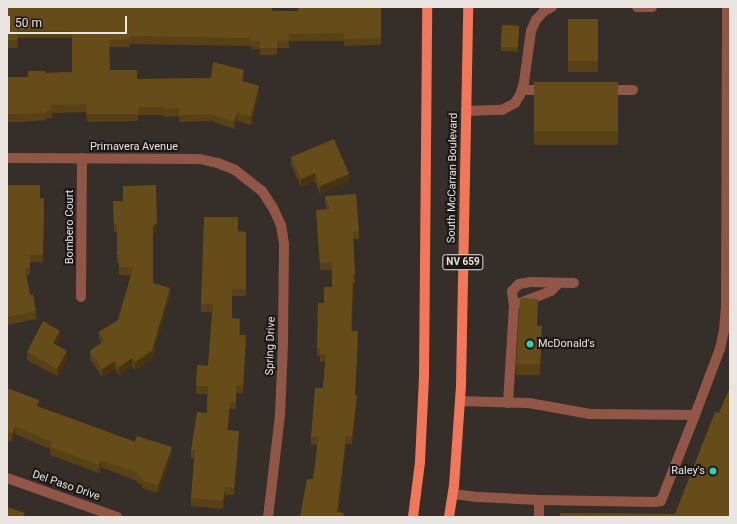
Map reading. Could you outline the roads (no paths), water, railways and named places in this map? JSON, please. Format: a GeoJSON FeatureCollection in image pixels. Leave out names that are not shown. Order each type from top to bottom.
{"type":"FeatureCollection","features":[{"type":"Feature","properties":{"kind":"main road"},"geometry":{"type":"LineString","coordinates":[[413,517],[420,462],[424,377],[427,7]]}},
{"type":"Feature","properties":{"kind":"main road","name":"South McCarran Boulevard"},"geometry":{"type":"LineString","coordinates":[[449,517],[453,494],[460,401],[468,7]]}},
{"type":"Feature","properties":{"kind":"street"},"geometry":{"type":"LineString","coordinates":[[466,110],[502,110],[515,103],[522,90],[531,31],[536,20],[544,11],[552,7]]}},
{"type":"Feature","properties":{"kind":"street"},"geometry":{"type":"LineString","coordinates":[[636,7],[652,7]]}},
{"type":"Feature","properties":{"kind":"street"},"geometry":{"type":"LineString","coordinates":[[453,494],[539,500],[661,501],[720,349],[724,330],[726,306],[727,7]]}},
{"type":"Feature","properties":{"kind":"street"},"geometry":{"type":"LineString","coordinates":[[522,90],[554,90]]}},
{"type":"Feature","properties":{"kind":"street"},"geometry":{"type":"LineString","coordinates":[[594,90],[634,90]]}},
{"type":"Feature","properties":{"kind":"street","name":"Primavera Avenue"},"geometry":{"type":"LineString","coordinates":[[7,158],[200,159],[218,163],[235,170],[254,183]]}},
{"type":"Feature","properties":{"kind":"street","name":"Bombero Court"},"geometry":{"type":"LineString","coordinates":[[81,296],[82,158]]}},
{"type":"Feature","properties":{"kind":"street","name":"Spring Drive"},"geometry":{"type":"LineString","coordinates":[[254,183],[273,208],[281,225],[284,244],[283,343],[280,415],[268,517]]}},
{"type":"Feature","properties":{"kind":"street"},"geometry":{"type":"LineString","coordinates":[[514,306],[551,291],[559,283]]}},
{"type":"Feature","properties":{"kind":"street"},"geometry":{"type":"LineString","coordinates":[[508,403],[514,306],[512,291],[518,284],[574,283]]}},
{"type":"Feature","properties":{"kind":"street"},"geometry":{"type":"LineString","coordinates":[[460,401],[546,405],[590,414],[695,416]]}},
{"type":"Feature","properties":{"kind":"street","name":"Del Paso Drive"},"geometry":{"type":"LineString","coordinates":[[7,478],[117,517]]}},
{"type":"Feature","properties":{"kind":"street"},"geometry":{"type":"LineString","coordinates":[[539,500],[539,517]]}},
{"type":"Feature","properties":{"kind":"place","name":"McDonald's"},"geometry":{"type":"Point","coordinates":[530,344]}},
{"type":"Feature","properties":{"kind":"place","name":"Raley's"},"geometry":{"type":"Point","coordinates":[713,471]}}]}
